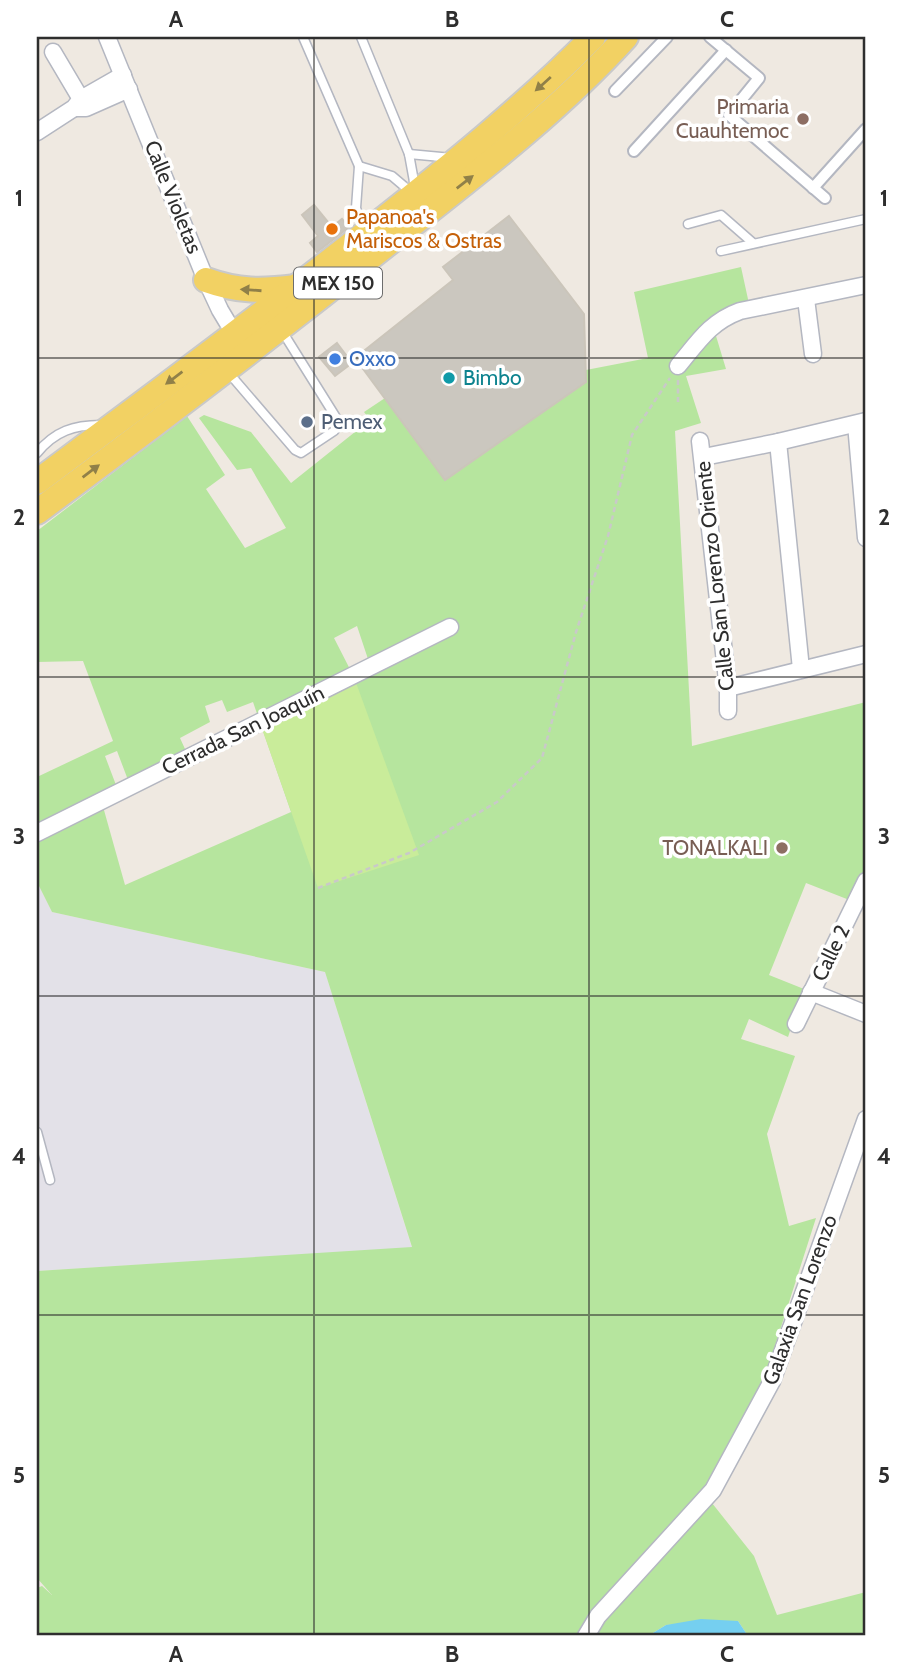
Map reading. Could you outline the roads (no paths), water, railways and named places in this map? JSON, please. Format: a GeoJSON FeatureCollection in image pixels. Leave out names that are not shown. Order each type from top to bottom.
{"type":"FeatureCollection","features":[{"type":"Feature","properties":{"kind":"main road","name":"MEX 150"},"geometry":{"type":"LineString","coordinates":[[275,319],[297,287],[458,159],[573,46],[593,37]]}},
{"type":"Feature","properties":{"kind":"main road","name":"MEX 150"},"geometry":{"type":"LineString","coordinates":[[37,512],[218,360],[487,165],[599,66],[626,37]]}},
{"type":"Feature","properties":{"kind":"main road"},"geometry":{"type":"LineString","coordinates":[[206,279],[225,286],[254,291],[297,287]]}},
{"type":"Feature","properties":{"kind":"main road","name":"MEX 150"},"geometry":{"type":"LineString","coordinates":[[37,482],[111,426],[218,360]]}},
{"type":"Feature","properties":{"kind":"street","name":"Calle Violetas"},"geometry":{"type":"LineString","coordinates":[[107,37],[206,279],[241,343]]}},
{"type":"Feature","properties":{"kind":"street"},"geometry":{"type":"LineString","coordinates":[[615,91],[667,37]]}},
{"type":"Feature","properties":{"kind":"street"},"geometry":{"type":"LineString","coordinates":[[710,37],[759,78],[729,116],[825,198]]}},
{"type":"Feature","properties":{"kind":"street"},"geometry":{"type":"LineString","coordinates":[[634,151],[726,50]]}},
{"type":"Feature","properties":{"kind":"street"},"geometry":{"type":"LineString","coordinates":[[53,52],[80,105]]}},
{"type":"Feature","properties":{"kind":"street"},"geometry":{"type":"LineString","coordinates":[[37,132],[80,105],[126,82]]}},
{"type":"Feature","properties":{"kind":"street"},"geometry":{"type":"LineString","coordinates":[[813,188],[866,129]]}},
{"type":"Feature","properties":{"kind":"street"},"geometry":{"type":"LineString","coordinates":[[678,366],[708,330],[722,318],[740,311],[866,285]]}},
{"type":"Feature","properties":{"kind":"street"},"geometry":{"type":"LineString","coordinates":[[806,299],[813,354]]}},
{"type":"Feature","properties":{"kind":"street"},"geometry":{"type":"LineString","coordinates":[[801,669],[778,442],[861,422],[866,538]]}},
{"type":"Feature","properties":{"kind":"street","name":"Calle San Lorenzo Oriente"},"geometry":{"type":"LineString","coordinates":[[729,711],[702,449],[778,442]]}},
{"type":"Feature","properties":{"kind":"street","name":"Cerrada San Joaquín"},"geometry":{"type":"LineString","coordinates":[[37,833],[450,627]]}},
{"type":"Feature","properties":{"kind":"street"},"geometry":{"type":"LineString","coordinates":[[728,688],[866,654]]}},
{"type":"Feature","properties":{"kind":"street","name":"Calle 2"},"geometry":{"type":"LineString","coordinates":[[796,1024],[866,881]]}},
{"type":"Feature","properties":{"kind":"street"},"geometry":{"type":"LineString","coordinates":[[811,992],[866,1014]]}},
{"type":"Feature","properties":{"kind":"street","name":"Galaxia San Lorenzo"},"geometry":{"type":"LineString","coordinates":[[586,1636],[598,1616],[713,1490],[772,1381],[865,1123]]}},
{"type":"Feature","properties":{"kind":"lane"},"geometry":{"type":"LineString","coordinates":[[303,37],[359,166],[356,208],[365,234]]}},
{"type":"Feature","properties":{"kind":"lane"},"geometry":{"type":"LineString","coordinates":[[360,37],[409,154],[415,194]]}},
{"type":"Feature","properties":{"kind":"lane"},"geometry":{"type":"LineString","coordinates":[[409,154],[458,159]]}},
{"type":"Feature","properties":{"kind":"lane"},"geometry":{"type":"LineString","coordinates":[[359,166],[392,176],[415,194]]}},
{"type":"Feature","properties":{"kind":"lane"},"geometry":{"type":"LineString","coordinates":[[688,223],[722,215],[753,243]]}},
{"type":"Feature","properties":{"kind":"lane"},"geometry":{"type":"LineString","coordinates":[[721,251],[866,219]]}},
{"type":"Feature","properties":{"kind":"lane"},"geometry":{"type":"LineString","coordinates":[[218,360],[295,450],[301,453],[334,431],[339,425],[337,419],[275,319]]}},
{"type":"Feature","properties":{"kind":"lane"},"geometry":{"type":"LineString","coordinates":[[37,453],[50,440],[70,428],[83,425],[111,426]]}},
{"type":"Feature","properties":{"kind":"lane"},"geometry":{"type":"LineString","coordinates":[[37,1132],[50,1180]]}},
{"type":"Feature","properties":{"kind":"water"},"geometry":{"type":"Polygon","coordinates":[[[701,1619],[738,1621],[748,1636],[648,1636],[666,1625],[701,1619]]]}},
{"type":"Feature","properties":{"kind":"place","name":"Primaria Cuauhtemoc"},"geometry":{"type":"Point","coordinates":[803,119]}},
{"type":"Feature","properties":{"kind":"place","name":"Papanoa's Mariscos & Ostras"},"geometry":{"type":"Point","coordinates":[332,229]}},
{"type":"Feature","properties":{"kind":"place","name":"Oxxo"},"geometry":{"type":"Point","coordinates":[335,359]}},
{"type":"Feature","properties":{"kind":"place","name":"Bimbo"},"geometry":{"type":"Point","coordinates":[449,378]}},
{"type":"Feature","properties":{"kind":"place","name":"Pemex"},"geometry":{"type":"Point","coordinates":[307,422]}},
{"type":"Feature","properties":{"kind":"place","name":"TONALKALI"},"geometry":{"type":"Point","coordinates":[782,848]}}]}
